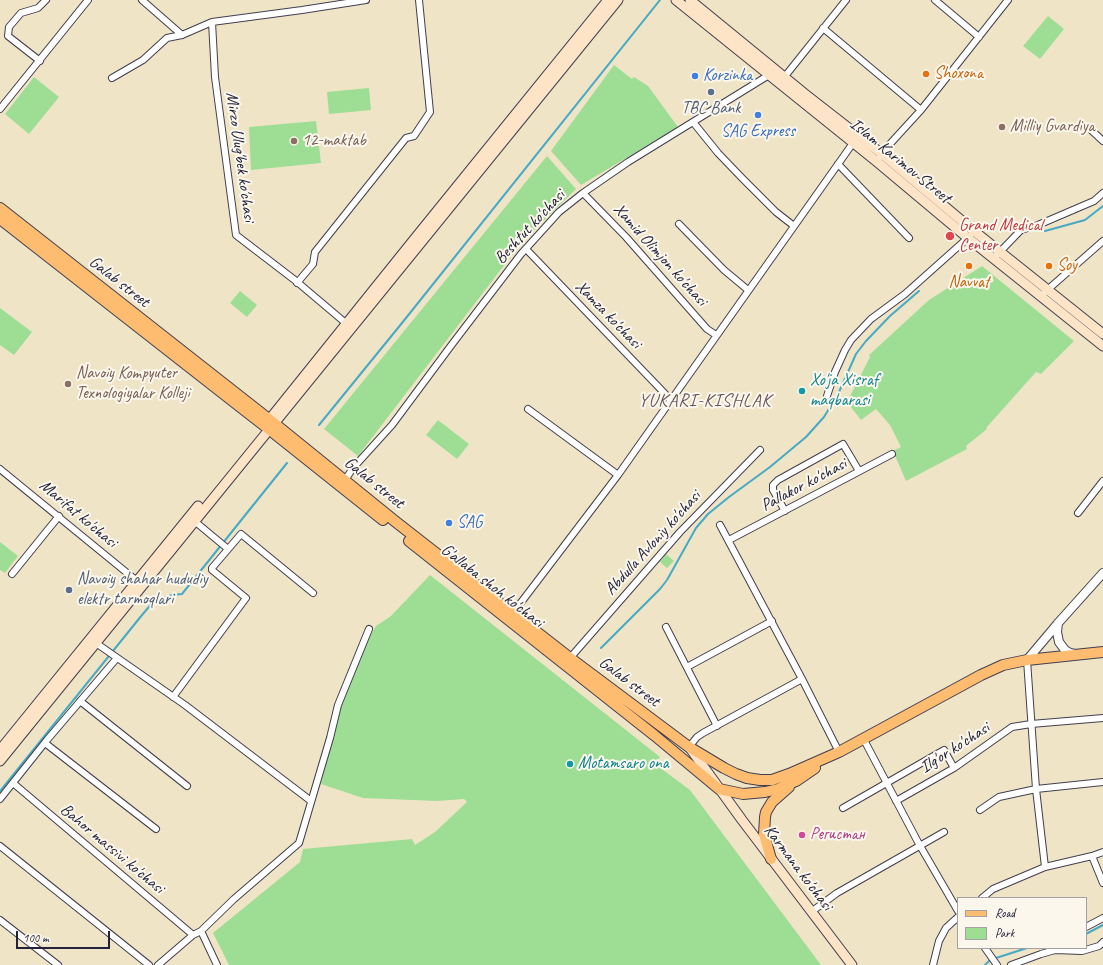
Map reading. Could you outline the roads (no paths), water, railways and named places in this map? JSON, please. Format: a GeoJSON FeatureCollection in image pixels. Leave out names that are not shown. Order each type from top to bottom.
{"type":"FeatureCollection","features":[{"type":"Feature","properties":{"kind":"main road"},"geometry":{"type":"LineString","coordinates":[[0,761],[94,641],[270,425],[608,0]]}},
{"type":"Feature","properties":{"kind":"main road"},"geometry":{"type":"LineString","coordinates":[[349,326],[618,0]]}},
{"type":"Feature","properties":{"kind":"main road","name":"Islam Karimov Street"},"geometry":{"type":"LineString","coordinates":[[676,0],[769,74],[805,94],[971,235],[1044,293],[1103,346]]}},
{"type":"Feature","properties":{"kind":"main road","name":"Islam Karimov Street"},"geometry":{"type":"LineString","coordinates":[[690,0],[853,143],[879,158]]}},
{"type":"Feature","properties":{"kind":"main road","name":"Galab street"},"geometry":{"type":"LineString","coordinates":[[0,208],[270,425],[345,480],[396,522],[570,658],[689,747],[719,789]]}},
{"type":"Feature","properties":{"kind":"main road","name":"G'allaba shoh ko'chasi"},"geometry":{"type":"LineString","coordinates":[[0,219],[242,410],[270,425],[719,789]]}},
{"type":"Feature","properties":{"kind":"main road","name":"Islam Karimov Street"},"geometry":{"type":"LineString","coordinates":[[1044,293],[1103,334]]}},
{"type":"Feature","properties":{"kind":"main road"},"geometry":{"type":"LineString","coordinates":[[0,750],[94,641],[137,581],[192,519]]}},
{"type":"Feature","properties":{"kind":"main road"},"geometry":{"type":"LineString","coordinates":[[771,859],[764,834],[766,812],[769,807],[776,798],[796,781],[839,752],[981,675],[1003,665],[1027,660],[1103,652]]}},
{"type":"Feature","properties":{"kind":"main road"},"geometry":{"type":"LineString","coordinates":[[689,747],[736,774],[747,778],[760,780],[772,780],[781,777],[839,752]]}},
{"type":"Feature","properties":{"kind":"main road"},"geometry":{"type":"LineString","coordinates":[[719,789],[743,794],[778,789],[796,781]]}},
{"type":"Feature","properties":{"kind":"main road","name":"Karmana ko'chasi"},"geometry":{"type":"LineString","coordinates":[[719,789],[852,965]]}},
{"type":"Feature","properties":{"kind":"street"},"geometry":{"type":"LineString","coordinates":[[40,61],[8,36],[9,27],[21,13],[38,8],[46,0]]}},
{"type":"Feature","properties":{"kind":"street"},"geometry":{"type":"LineString","coordinates":[[0,109],[88,0]]}},
{"type":"Feature","properties":{"kind":"street"},"geometry":{"type":"LineString","coordinates":[[142,0],[182,35]]}},
{"type":"Feature","properties":{"kind":"street"},"geometry":{"type":"LineString","coordinates":[[112,78],[143,60],[167,38],[182,35],[212,22],[366,0]]}},
{"type":"Feature","properties":{"kind":"street"},"geometry":{"type":"LineString","coordinates":[[297,283],[313,264],[315,252],[406,138],[414,136],[430,112],[419,0]]}},
{"type":"Feature","properties":{"kind":"street"},"geometry":{"type":"LineString","coordinates":[[782,80],[846,0]]}},
{"type":"Feature","properties":{"kind":"street"},"geometry":{"type":"LineString","coordinates":[[935,0],[979,36]]}},
{"type":"Feature","properties":{"kind":"street"},"geometry":{"type":"LineString","coordinates":[[879,158],[889,145],[922,110],[1008,0]]}},
{"type":"Feature","properties":{"kind":"street","name":"Mirzo Ulug'bek ko'chasi"},"geometry":{"type":"LineString","coordinates":[[212,22],[215,77],[236,236],[297,283],[349,326]]}},
{"type":"Feature","properties":{"kind":"street"},"geometry":{"type":"LineString","coordinates":[[824,28],[922,110]]}},
{"type":"Feature","properties":{"kind":"street","name":"Beshtut ko'chasi"},"geometry":{"type":"LineString","coordinates":[[345,480],[353,468],[392,426],[453,343],[526,249],[559,212],[583,192],[628,162],[769,74]]}},
{"type":"Feature","properties":{"kind":"street"},"geometry":{"type":"LineString","coordinates":[[693,122],[718,153],[743,179],[776,212],[794,226]]}},
{"type":"Feature","properties":{"kind":"street"},"geometry":{"type":"LineString","coordinates":[[1089,128],[1103,140]]}},
{"type":"Feature","properties":{"kind":"street"},"geometry":{"type":"LineString","coordinates":[[513,613],[618,475],[853,143]]}},
{"type":"Feature","properties":{"kind":"street"},"geometry":{"type":"LineString","coordinates":[[838,164],[909,238]]}},
{"type":"Feature","properties":{"kind":"street","name":"Xamid Olimjon ko'chasi"},"geometry":{"type":"LineString","coordinates":[[583,192],[626,237],[707,329],[716,335]]}},
{"type":"Feature","properties":{"kind":"street"},"geometry":{"type":"LineString","coordinates":[[997,255],[1021,230],[1038,225],[1094,201],[1103,193]]}},
{"type":"Feature","properties":{"kind":"street"},"geometry":{"type":"LineString","coordinates":[[679,224],[724,270],[748,290]]}},
{"type":"Feature","properties":{"kind":"street"},"geometry":{"type":"LineString","coordinates":[[827,396],[835,372],[845,350],[855,335],[871,319],[906,294],[971,235]]}},
{"type":"Feature","properties":{"kind":"street"},"geometry":{"type":"LineString","coordinates":[[1044,293],[1103,241]]}},
{"type":"Feature","properties":{"kind":"street","name":"Xamza ko'chasi"},"geometry":{"type":"LineString","coordinates":[[526,249],[671,400]]}},
{"type":"Feature","properties":{"kind":"street"},"geometry":{"type":"LineString","coordinates":[[528,408],[618,475]]}},
{"type":"Feature","properties":{"kind":"street"},"geometry":{"type":"LineString","coordinates":[[785,510],[773,490],[774,484],[778,480],[843,444],[858,471]]}},
{"type":"Feature","properties":{"kind":"street","name":"Abdulla Avloniy ko'chasi"},"geometry":{"type":"LineString","coordinates":[[570,658],[680,532],[760,450]]}},
{"type":"Feature","properties":{"kind":"street","name":"Pallakor ko'chasi"},"geometry":{"type":"LineString","coordinates":[[729,540],[892,454]]}},
{"type":"Feature","properties":{"kind":"street","name":"Marifat ko'chasi"},"geometry":{"type":"LineString","coordinates":[[0,469],[137,581]]}},
{"type":"Feature","properties":{"kind":"street"},"geometry":{"type":"LineString","coordinates":[[1078,513],[1103,481]]}},
{"type":"Feature","properties":{"kind":"street"},"geometry":{"type":"LineString","coordinates":[[12,574],[59,516]]}},
{"type":"Feature","properties":{"kind":"street"},"geometry":{"type":"LineString","coordinates":[[192,519],[228,549]]}},
{"type":"Feature","properties":{"kind":"street"},"geometry":{"type":"LineString","coordinates":[[720,525],[802,678],[839,752]]}},
{"type":"Feature","properties":{"kind":"street"},"geometry":{"type":"LineString","coordinates":[[173,697],[246,598],[212,570],[212,568],[241,534],[312,593]]}},
{"type":"Feature","properties":{"kind":"street"},"geometry":{"type":"LineString","coordinates":[[1046,867],[1036,789],[1027,660],[1058,622],[1103,573]]}},
{"type":"Feature","properties":{"kind":"street"},"geometry":{"type":"LineString","coordinates":[[687,668],[772,621]]}},
{"type":"Feature","properties":{"kind":"street"},"geometry":{"type":"LineString","coordinates":[[1058,622],[1057,632],[1059,642],[1064,650],[1078,655]]}},
{"type":"Feature","properties":{"kind":"street"},"geometry":{"type":"LineString","coordinates":[[666,627],[717,726]]}},
{"type":"Feature","properties":{"kind":"street"},"geometry":{"type":"LineString","coordinates":[[158,965],[193,935],[201,931],[299,843],[330,738],[338,705],[369,629]]}},
{"type":"Feature","properties":{"kind":"street"},"geometry":{"type":"LineString","coordinates":[[94,641],[173,697],[311,801]]}},
{"type":"Feature","properties":{"kind":"street"},"geometry":{"type":"LineString","coordinates":[[0,799],[117,658]]}},
{"type":"Feature","properties":{"kind":"street"},"geometry":{"type":"LineString","coordinates":[[689,747],[697,737],[802,678]]}},
{"type":"Feature","properties":{"kind":"street"},"geometry":{"type":"LineString","coordinates":[[80,701],[186,786]]}},
{"type":"Feature","properties":{"kind":"street","name":"Ilg'or ko'chasi"},"geometry":{"type":"LineString","coordinates":[[896,801],[954,768],[1012,727],[1103,718]]}},
{"type":"Feature","properties":{"kind":"street"},"geometry":{"type":"LineString","coordinates":[[863,738],[920,846],[957,909]]}},
{"type":"Feature","properties":{"kind":"street"},"geometry":{"type":"LineString","coordinates":[[45,743],[156,829]]}},
{"type":"Feature","properties":{"kind":"street"},"geometry":{"type":"LineString","coordinates":[[843,808],[944,750],[954,768]]}},
{"type":"Feature","properties":{"kind":"street"},"geometry":{"type":"LineString","coordinates":[[980,810],[1000,797],[1036,789],[1103,782]]}},
{"type":"Feature","properties":{"kind":"street","name":"Bahor massivi ko'chasi"},"geometry":{"type":"LineString","coordinates":[[13,784],[193,935]]}},
{"type":"Feature","properties":{"kind":"street"},"geometry":{"type":"LineString","coordinates":[[811,912],[837,893],[944,832]]}},
{"type":"Feature","properties":{"kind":"street"},"geometry":{"type":"LineString","coordinates":[[0,846],[149,965]]}},
{"type":"Feature","properties":{"kind":"street"},"geometry":{"type":"LineString","coordinates":[[983,897],[993,889],[1046,867],[1103,852]]}},
{"type":"Feature","properties":{"kind":"street"},"geometry":{"type":"LineString","coordinates":[[1092,856],[1103,883]]}},
{"type":"Feature","properties":{"kind":"street"},"geometry":{"type":"LineString","coordinates":[[933,965],[939,941],[946,928],[957,918]]}},
{"type":"Feature","properties":{"kind":"street"},"geometry":{"type":"LineString","coordinates":[[1087,926],[1103,918]]}},
{"type":"Feature","properties":{"kind":"street"},"geometry":{"type":"LineString","coordinates":[[0,920],[58,965]]}},
{"type":"Feature","properties":{"kind":"street"},"geometry":{"type":"LineString","coordinates":[[201,931],[217,965]]}},
{"type":"Feature","properties":{"kind":"street"},"geometry":{"type":"LineString","coordinates":[[1010,965],[1055,950],[1082,951],[1099,946],[1103,942]]}},
{"type":"Feature","properties":{"kind":"street"},"geometry":{"type":"LineString","coordinates":[[986,949],[997,965]]}},
{"type":"Feature","properties":{"kind":"waterway"},"geometry":{"type":"LineString","coordinates":[[319,425],[660,0]]}},
{"type":"Feature","properties":{"kind":"waterway"},"geometry":{"type":"LineString","coordinates":[[1045,231],[1085,220],[1103,206]]}},
{"type":"Feature","properties":{"kind":"waterway"},"geometry":{"type":"LineString","coordinates":[[601,648],[660,589],[667,580],[696,528],[708,514],[770,467],[806,437],[824,417],[839,392],[856,354],[866,341],[890,316],[919,291]]}},
{"type":"Feature","properties":{"kind":"waterway"},"geometry":{"type":"LineString","coordinates":[[0,791],[154,601],[172,595],[182,594],[287,463]]}},
{"type":"Feature","properties":{"kind":"waterway"},"geometry":{"type":"LineString","coordinates":[[1087,933],[1103,925]]}},
{"type":"Feature","properties":{"kind":"waterway"},"geometry":{"type":"LineString","coordinates":[[996,958],[1024,949]]}},
{"type":"Feature","properties":{"kind":"waterway"},"geometry":{"type":"LineString","coordinates":[[985,965],[989,961]]}},
{"type":"Feature","properties":{"kind":"place","name":"Shoxona"},"geometry":{"type":"Point","coordinates":[926,74]}},
{"type":"Feature","properties":{"kind":"place","name":"Korzinka"},"geometry":{"type":"Point","coordinates":[695,76]}},
{"type":"Feature","properties":{"kind":"place","name":"TBC Bank"},"geometry":{"type":"Point","coordinates":[711,92]}},
{"type":"Feature","properties":{"kind":"place","name":"SAG Express"},"geometry":{"type":"Point","coordinates":[758,115]}},
{"type":"Feature","properties":{"kind":"place","name":"Milliy Gvardiya"},"geometry":{"type":"Point","coordinates":[1002,127]}},
{"type":"Feature","properties":{"kind":"place","name":"12-maktab"},"geometry":{"type":"Point","coordinates":[294,141]}},
{"type":"Feature","properties":{"kind":"place","name":"Grand Medical Center"},"geometry":{"type":"Point","coordinates":[950,236]}},
{"type":"Feature","properties":{"kind":"place","name":"Navvat"},"geometry":{"type":"Point","coordinates":[969,266]}},
{"type":"Feature","properties":{"kind":"place","name":"Soy"},"geometry":{"type":"Point","coordinates":[1049,266]}},
{"type":"Feature","properties":{"kind":"place","name":"Navoiy Kompyuter Texnologiyalar Kolleji"},"geometry":{"type":"Point","coordinates":[68,384]}},
{"type":"Feature","properties":{"kind":"place","name":"Xo'ja Xisraf maqbarasi"},"geometry":{"type":"Point","coordinates":[802,391]}},
{"type":"Feature","properties":{"kind":"place","name":"SAG"},"geometry":{"type":"Point","coordinates":[449,523]}},
{"type":"Feature","properties":{"kind":"place","name":"Navoiy shahar hududiy elektr tarmoqlari"},"geometry":{"type":"Point","coordinates":[69,590]}},
{"type":"Feature","properties":{"kind":"place","name":"Motamsaro ona"},"geometry":{"type":"Point","coordinates":[570,764]}},
{"type":"Feature","properties":{"kind":"place","name":"Регистан"},"geometry":{"type":"Point","coordinates":[802,835]}},
{"type":"Feature","properties":{"kind":"district","name":"YUKARI-KISHLAK"},"geometry":{"type":"Point","coordinates":[705,401]}}]}
